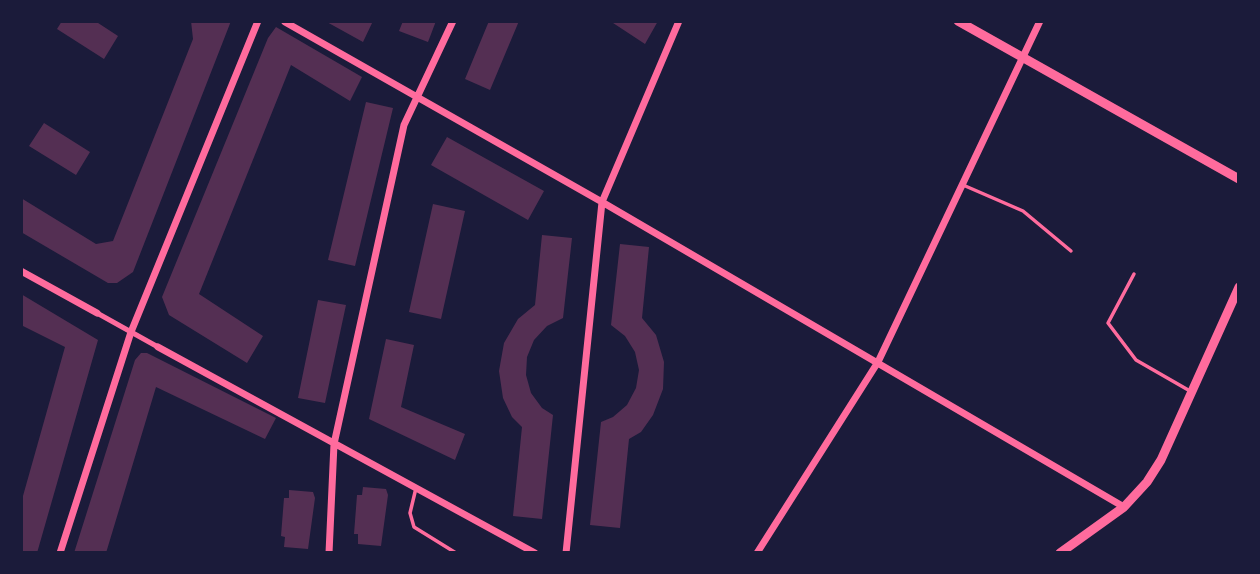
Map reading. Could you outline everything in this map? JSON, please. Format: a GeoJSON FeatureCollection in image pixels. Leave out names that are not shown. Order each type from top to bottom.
{"type":"FeatureCollection","features":[{"type":"Feature","properties":{"kind":"street"},"geometry":{"type":"LineString","coordinates":[[60,553],[131,332],[258,21]]}},
{"type":"Feature","properties":{"kind":"street"},"geometry":{"type":"LineString","coordinates":[[328,553],[334,444],[404,125],[453,21]]}},
{"type":"Feature","properties":{"kind":"street"},"geometry":{"type":"LineString","coordinates":[[566,553],[602,202],[679,21]]}},
{"type":"Feature","properties":{"kind":"street"},"geometry":{"type":"LineString","coordinates":[[958,21],[1239,179]]}},
{"type":"Feature","properties":{"kind":"street"},"geometry":{"type":"LineString","coordinates":[[757,553],[878,362],[1040,21]]}},
{"type":"Feature","properties":{"kind":"street"},"geometry":{"type":"LineString","coordinates":[[284,22],[602,202],[1124,507]]}},
{"type":"Feature","properties":{"kind":"street"},"geometry":{"type":"LineString","coordinates":[[21,271],[535,553]]}},
{"type":"Feature","properties":{"kind":"street"},"geometry":{"type":"LineString","coordinates":[[1060,553],[1124,507],[1147,482],[1161,460],[1239,287]]}},
{"type":"Feature","properties":{"kind":"lane"},"geometry":{"type":"LineString","coordinates":[[961,184],[1023,211],[1071,251]]}},
{"type":"Feature","properties":{"kind":"lane"},"geometry":{"type":"LineString","coordinates":[[1134,274],[1108,323],[1136,360],[1192,392]]}},
{"type":"Feature","properties":{"kind":"lane"},"geometry":{"type":"LineString","coordinates":[[415,488],[410,513],[414,527],[456,553]]}},
{"type":"Feature","properties":{"kind":"building"},"geometry":{"type":"Polygon","coordinates":[[[62,21],[95,21],[118,36],[104,59],[57,29],[62,21]]]}},
{"type":"Feature","properties":{"kind":"building"},"geometry":{"type":"Polygon","coordinates":[[[191,21],[231,21],[133,272],[117,283],[108,283],[21,232],[21,198],[96,244],[113,241],[193,39],[191,21]]]}},
{"type":"Feature","properties":{"kind":"building"},"geometry":{"type":"Polygon","coordinates":[[[325,21],[373,21],[363,42],[325,21]]]}},
{"type":"Feature","properties":{"kind":"building"},"geometry":{"type":"Polygon","coordinates":[[[403,21],[436,21],[428,42],[399,31],[403,21]]]}},
{"type":"Feature","properties":{"kind":"building"},"geometry":{"type":"Polygon","coordinates":[[[489,21],[519,21],[490,90],[465,79],[489,21]]]}},
{"type":"Feature","properties":{"kind":"building"},"geometry":{"type":"Polygon","coordinates":[[[610,21],[658,21],[645,44],[610,21]]]}},
{"type":"Feature","properties":{"kind":"building"},"geometry":{"type":"Polygon","coordinates":[[[276,27],[362,77],[350,101],[291,65],[199,294],[263,336],[247,363],[169,315],[162,297],[268,38],[276,27]]]}},
{"type":"Feature","properties":{"kind":"building"},"geometry":{"type":"Polygon","coordinates":[[[366,102],[393,108],[355,266],[328,260],[366,102]]]}},
{"type":"Feature","properties":{"kind":"building"},"geometry":{"type":"Polygon","coordinates":[[[44,123],[90,152],[76,175],[29,146],[44,123]]]}},
{"type":"Feature","properties":{"kind":"building"},"geometry":{"type":"Polygon","coordinates":[[[447,137],[544,191],[528,220],[431,165],[447,137]]]}},
{"type":"Feature","properties":{"kind":"building"},"geometry":{"type":"Polygon","coordinates":[[[433,204],[465,211],[441,319],[409,312],[433,204]]]}},
{"type":"Feature","properties":{"kind":"building"},"geometry":{"type":"Polygon","coordinates":[[[542,235],[572,238],[563,318],[547,326],[534,340],[527,357],[526,375],[531,393],[542,408],[553,415],[542,519],[513,516],[522,427],[512,417],[503,398],[499,371],[504,343],[518,319],[535,305],[542,235]]]}},
{"type":"Feature","properties":{"kind":"building"},"geometry":{"type":"Polygon","coordinates":[[[620,244],[649,247],[642,318],[656,335],[664,362],[663,389],[653,415],[641,432],[629,439],[620,528],[590,525],[601,422],[613,417],[627,405],[636,388],[639,370],[635,352],[625,336],[611,325],[620,244]]]}},
{"type":"Feature","properties":{"kind":"building"},"geometry":{"type":"Polygon","coordinates":[[[21,294],[98,340],[37,553],[21,553],[21,503],[65,347],[21,325],[21,294]]]}},
{"type":"Feature","properties":{"kind":"building"},"geometry":{"type":"Polygon","coordinates":[[[318,300],[346,305],[325,403],[298,398],[318,300]]]}},
{"type":"Feature","properties":{"kind":"building"},"geometry":{"type":"Polygon","coordinates":[[[386,339],[414,345],[401,407],[465,434],[455,460],[369,419],[386,339]]]}},
{"type":"Feature","properties":{"kind":"building"},"geometry":{"type":"Polygon","coordinates":[[[141,353],[147,353],[276,418],[265,439],[156,387],[106,553],[74,553],[135,360],[141,353]]]}},
{"type":"Feature","properties":{"kind":"building"},"geometry":{"type":"Polygon","coordinates":[[[363,487],[386,489],[388,495],[381,546],[358,544],[358,534],[354,534],[357,495],[362,495],[363,487]]]}},
{"type":"Feature","properties":{"kind":"building"},"geometry":{"type":"Polygon","coordinates":[[[289,490],[313,492],[315,498],[308,549],[284,547],[285,537],[281,536],[284,498],[289,498],[289,490]]]}}]}
